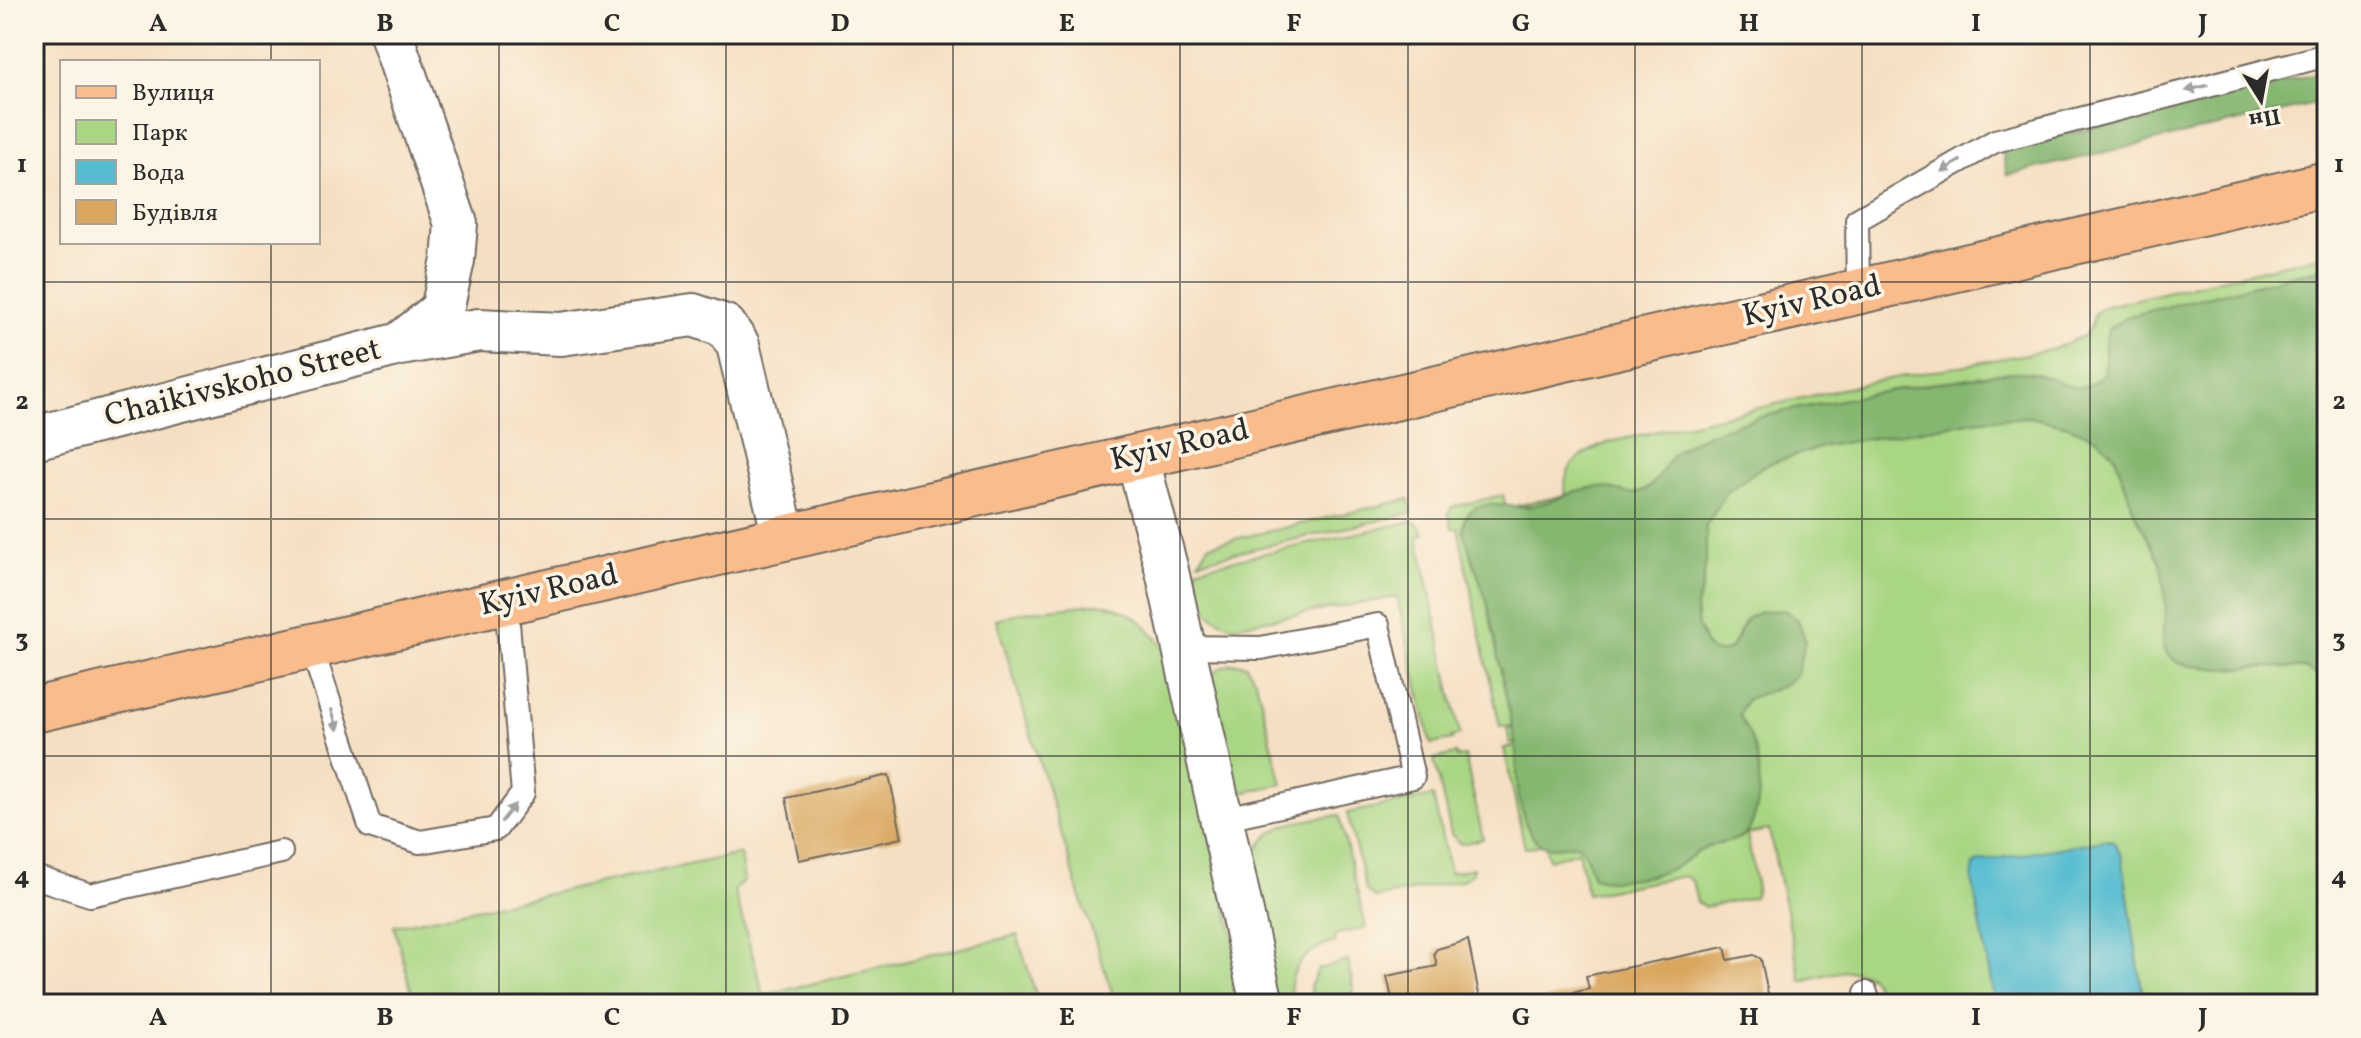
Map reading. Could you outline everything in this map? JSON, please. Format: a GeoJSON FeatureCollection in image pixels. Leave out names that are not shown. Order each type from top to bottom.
{"type":"FeatureCollection","features":[{"type":"Feature","properties":{"kind":"main road","name":"Kyiv Road"},"geometry":{"type":"LineString","coordinates":[[34,710],[2327,184]]}},
{"type":"Feature","properties":{"kind":"street","name":"Chaikivskoho Street"},"geometry":{"type":"LineString","coordinates":[[34,438],[400,344],[442,310],[453,260],[456,224],[391,34]]}},
{"type":"Feature","properties":{"kind":"street"},"geometry":{"type":"LineString","coordinates":[[400,344],[479,330],[561,334],[693,315],[725,326],[738,345],[784,537]]}},
{"type":"Feature","properties":{"kind":"street"},"geometry":{"type":"LineString","coordinates":[[1137,456],[1167,571],[1262,1004]]}},
{"type":"Feature","properties":{"kind":"lane"},"geometry":{"type":"LineString","coordinates":[[1858,292],[1857,220],[1995,141],[2327,55]]}},
{"type":"Feature","properties":{"kind":"lane"},"geometry":{"type":"LineString","coordinates":[[311,646],[370,826],[420,842],[496,829],[523,793],[506,601]]}},
{"type":"Feature","properties":{"kind":"lane"},"geometry":{"type":"LineString","coordinates":[[1184,647],[1261,648],[1378,625],[1413,777],[1221,819]]}},
{"type":"Feature","properties":{"kind":"lane"},"geometry":{"type":"LineString","coordinates":[[34,872],[90,895],[281,852]]}},
{"type":"Feature","properties":{"kind":"green space"},"geometry":{"type":"Polygon","coordinates":[[[2327,71],[2327,101],[2007,175],[2002,150],[2327,71]]]}},
{"type":"Feature","properties":{"kind":"green space"},"geometry":{"type":"Polygon","coordinates":[[[2327,254],[2327,1004],[2144,1004],[2122,856],[2113,841],[1980,862],[1972,879],[1995,1004],[1880,1004],[1872,979],[1857,972],[1838,972],[1801,981],[1769,830],[1747,834],[1757,889],[1754,897],[1705,907],[1697,902],[1692,881],[1684,876],[1587,894],[1578,851],[1549,860],[1545,844],[1525,848],[1504,748],[1515,746],[1510,743],[1507,729],[1511,726],[1500,727],[1458,528],[1452,528],[1451,507],[1503,495],[1506,508],[1566,495],[1565,484],[1570,467],[1591,450],[1610,442],[1872,382],[2054,349],[2084,336],[2095,313],[2103,307],[2327,254]]]}},
{"type":"Feature","properties":{"kind":"green space"},"geometry":{"type":"Polygon","coordinates":[[[2327,267],[2327,680],[2304,668],[2224,669],[2192,666],[2178,663],[2168,655],[2163,644],[2166,605],[2161,563],[2135,514],[2115,456],[2097,438],[2068,426],[2030,417],[1981,420],[1825,446],[1763,466],[1727,492],[1706,526],[1706,561],[1696,608],[1698,627],[1712,652],[1731,648],[1747,618],[1761,612],[1784,610],[1798,620],[1805,640],[1797,674],[1783,686],[1747,699],[1739,714],[1752,741],[1759,773],[1757,806],[1748,831],[1738,838],[1703,849],[1663,872],[1610,880],[1593,877],[1585,853],[1578,844],[1546,846],[1530,832],[1521,805],[1517,752],[1487,602],[1463,531],[1469,512],[1485,505],[1532,506],[1592,488],[1605,487],[1627,493],[1644,491],[1660,475],[1672,456],[1690,443],[1742,422],[1805,407],[2007,372],[2035,374],[2066,385],[2084,386],[2105,372],[2105,342],[2109,329],[2129,316],[2327,267]]]}},
{"type":"Feature","properties":{"kind":"green space"},"geometry":{"type":"Polygon","coordinates":[[[1409,499],[1412,513],[1199,561],[1209,545],[1409,499]]]}},
{"type":"Feature","properties":{"kind":"green space"},"geometry":{"type":"Polygon","coordinates":[[[1413,521],[1424,534],[1418,536],[1460,735],[1452,737],[1452,740],[1431,744],[1397,597],[1232,626],[1215,618],[1199,597],[1197,568],[1413,521]]]}},
{"type":"Feature","properties":{"kind":"green space"},"geometry":{"type":"Polygon","coordinates":[[[1101,603],[1141,621],[1169,655],[1249,1004],[1116,1004],[996,619],[1023,612],[1101,603]]]}},
{"type":"Feature","properties":{"kind":"green space"},"geometry":{"type":"Polygon","coordinates":[[[1237,663],[1246,665],[1256,681],[1282,784],[1231,795],[1209,681],[1220,668],[1237,663]]]}},
{"type":"Feature","properties":{"kind":"green space"},"geometry":{"type":"Polygon","coordinates":[[[1456,754],[1457,758],[1465,756],[1483,839],[1460,844],[1451,834],[1434,759],[1456,754]]]}},
{"type":"Feature","properties":{"kind":"green space"},"geometry":{"type":"Polygon","coordinates":[[[1433,796],[1450,873],[1473,868],[1472,873],[1463,880],[1375,898],[1366,890],[1347,813],[1433,796]]]}},
{"type":"Feature","properties":{"kind":"green space"},"geometry":{"type":"Polygon","coordinates":[[[1339,815],[1366,928],[1334,935],[1335,942],[1306,956],[1291,982],[1292,1004],[1275,1004],[1252,859],[1268,836],[1277,829],[1339,815]]]}},
{"type":"Feature","properties":{"kind":"green space"},"geometry":{"type":"Polygon","coordinates":[[[740,854],[744,881],[734,890],[764,995],[1017,935],[1039,1004],[415,1004],[394,926],[740,854]]]}},
{"type":"Feature","properties":{"kind":"green space"},"geometry":{"type":"Polygon","coordinates":[[[1348,961],[1354,994],[1313,1002],[1310,987],[1318,969],[1348,961]]]}},
{"type":"Feature","properties":{"kind":"water"},"geometry":{"type":"Polygon","coordinates":[[[2104,840],[2113,841],[2122,856],[2144,1004],[1995,1004],[1972,879],[1974,865],[2104,840]]]}},
{"type":"Feature","properties":{"kind":"building"},"geometry":{"type":"Polygon","coordinates":[[[889,775],[902,838],[799,860],[786,798],[889,775]]]}},
{"type":"Feature","properties":{"kind":"building"},"geometry":{"type":"Polygon","coordinates":[[[1468,940],[1481,1004],[1393,1004],[1387,976],[1437,966],[1434,953],[1437,949],[1468,940]]]}},
{"type":"Feature","properties":{"kind":"building"},"geometry":{"type":"Polygon","coordinates":[[[1725,947],[1728,960],[1754,955],[1761,959],[1770,1004],[1525,1004],[1589,989],[1586,976],[1725,947]]]}}]}
